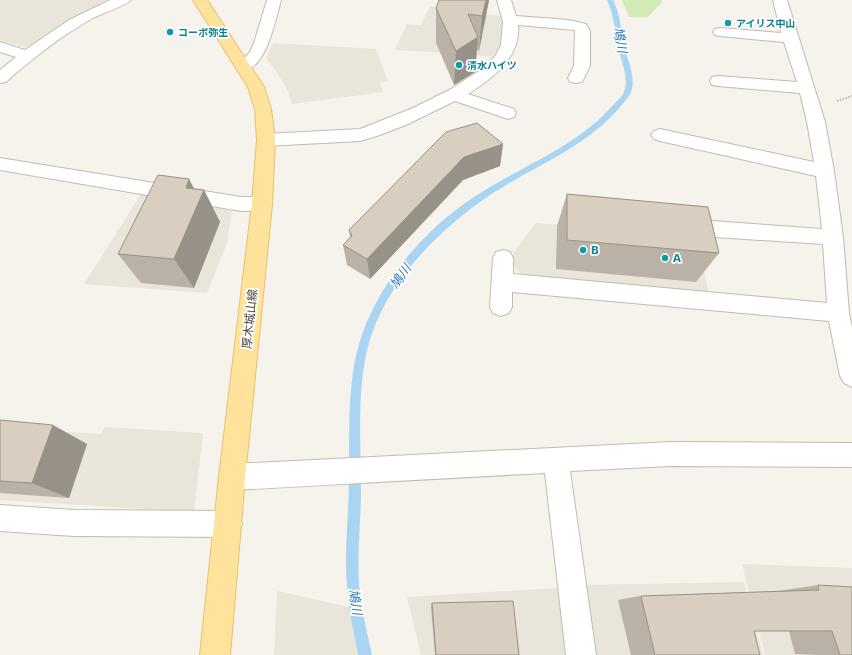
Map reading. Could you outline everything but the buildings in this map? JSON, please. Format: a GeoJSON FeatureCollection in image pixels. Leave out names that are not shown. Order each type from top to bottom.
{"type":"FeatureCollection","features":[{"type":"Feature","properties":{"kind":"main road","name":"厚木城山線"},"geometry":{"type":"LineString","coordinates":[[200,0],[253,82],[260,98],[266,140],[262,204],[232,477],[229,524],[215,655]]}},
{"type":"Feature","properties":{"kind":"street"},"geometry":{"type":"LineString","coordinates":[[0,78],[27,55],[71,24],[95,11],[124,0]]}},
{"type":"Feature","properties":{"kind":"street"},"geometry":{"type":"LineString","coordinates":[[244,67],[256,54],[262,43],[274,0]]}},
{"type":"Feature","properties":{"kind":"street"},"geometry":{"type":"LineString","coordinates":[[266,140],[363,134],[401,120],[454,95],[482,78],[502,58],[509,46],[509,20],[504,0]]}},
{"type":"Feature","properties":{"kind":"street"},"geometry":{"type":"LineString","coordinates":[[780,0],[816,122],[825,171],[833,237],[838,313],[852,376]]}},
{"type":"Feature","properties":{"kind":"street"},"geometry":{"type":"LineString","coordinates":[[509,20],[569,24],[581,27],[583,31],[582,66],[576,78]]}},
{"type":"Feature","properties":{"kind":"street"},"geometry":{"type":"LineString","coordinates":[[720,32],[790,38]]}},
{"type":"Feature","properties":{"kind":"street"},"geometry":{"type":"LineString","coordinates":[[0,47],[27,55]]}},
{"type":"Feature","properties":{"kind":"street"},"geometry":{"type":"LineString","coordinates":[[718,81],[807,88]]}},
{"type":"Feature","properties":{"kind":"street"},"geometry":{"type":"LineString","coordinates":[[454,95],[508,113]]}},
{"type":"Feature","properties":{"kind":"street"},"geometry":{"type":"LineString","coordinates":[[660,135],[825,171]]}},
{"type":"Feature","properties":{"kind":"street"},"geometry":{"type":"LineString","coordinates":[[0,164],[241,204],[262,204]]}},
{"type":"Feature","properties":{"kind":"street"},"geometry":{"type":"LineString","coordinates":[[664,225],[833,237]]}},
{"type":"Feature","properties":{"kind":"street"},"geometry":{"type":"LineString","coordinates":[[501,307],[503,258]]}},
{"type":"Feature","properties":{"kind":"street"},"geometry":{"type":"LineString","coordinates":[[502,282],[838,313]]}},
{"type":"Feature","properties":{"kind":"street"},"geometry":{"type":"LineString","coordinates":[[232,477],[671,454],[852,455]]}},
{"type":"Feature","properties":{"kind":"street"},"geometry":{"type":"LineString","coordinates":[[556,460],[581,655]]}},
{"type":"Feature","properties":{"kind":"street"},"geometry":{"type":"LineString","coordinates":[[0,518],[74,523],[229,524]]}},
{"type":"Feature","properties":{"kind":"shaded area"},"geometry":{"type":"Polygon","coordinates":[[[0,0],[106,0],[63,23],[33,45],[24,47],[0,40],[0,0]]]}},
{"type":"Feature","properties":{"kind":"shaded area"},"geometry":{"type":"Polygon","coordinates":[[[430,6],[501,16],[503,36],[500,48],[492,57],[395,50],[407,24],[421,25],[430,6]]]}},
{"type":"Feature","properties":{"kind":"shaded area"},"geometry":{"type":"Polygon","coordinates":[[[273,43],[376,49],[388,81],[380,83],[383,92],[292,104],[288,91],[266,58],[273,43]]]}},
{"type":"Feature","properties":{"kind":"shaded area"},"geometry":{"type":"Polygon","coordinates":[[[141,194],[232,211],[227,243],[207,293],[84,284],[141,194]]]}},
{"type":"Feature","properties":{"kind":"shaded area"},"geometry":{"type":"Polygon","coordinates":[[[536,223],[696,236],[709,294],[523,275],[512,265],[514,252],[536,223]]]}},
{"type":"Feature","properties":{"kind":"shaded area"},"geometry":{"type":"Polygon","coordinates":[[[105,427],[203,433],[194,512],[0,500],[0,428],[101,434],[105,427]]]}},
{"type":"Feature","properties":{"kind":"shaded area"},"geometry":{"type":"Polygon","coordinates":[[[742,564],[852,568],[852,655],[765,655],[742,564]]]}},
{"type":"Feature","properties":{"kind":"shaded area"},"geometry":{"type":"Polygon","coordinates":[[[744,582],[763,655],[594,655],[582,585],[744,582]]]}},
{"type":"Feature","properties":{"kind":"shaded area"},"geometry":{"type":"Polygon","coordinates":[[[558,588],[568,655],[421,655],[407,597],[558,588]]]}},
{"type":"Feature","properties":{"kind":"shaded area"},"geometry":{"type":"Polygon","coordinates":[[[277,591],[353,608],[357,655],[274,655],[277,591]]]}},
{"type":"Feature","properties":{"kind":"green space"},"geometry":{"type":"Polygon","coordinates":[[[622,0],[661,0],[662,2],[648,17],[629,17],[622,0]]]}},
{"type":"Feature","properties":{"kind":"waterway","name":"鳩川"},"geometry":{"type":"LineString","coordinates":[[365,655],[354,594],[352,563],[355,506],[355,402],[357,379],[366,334],[375,314],[395,281],[419,251],[446,224],[461,211],[493,189],[574,143],[608,116],[626,96],[629,86],[628,73],[620,42],[617,19],[610,0]]}},
{"type":"Feature","properties":{"kind":"place","name":"アイリス中山"},"geometry":{"type":"Point","coordinates":[728,23]}},
{"type":"Feature","properties":{"kind":"place","name":"コーポ弥生"},"geometry":{"type":"Point","coordinates":[170,32]}},
{"type":"Feature","properties":{"kind":"place","name":"清水ハイツ"},"geometry":{"type":"Point","coordinates":[459,65]}},
{"type":"Feature","properties":{"kind":"place","name":"B"},"geometry":{"type":"Point","coordinates":[583,250]}},
{"type":"Feature","properties":{"kind":"place","name":"A"},"geometry":{"type":"Point","coordinates":[665,258]}}]}
